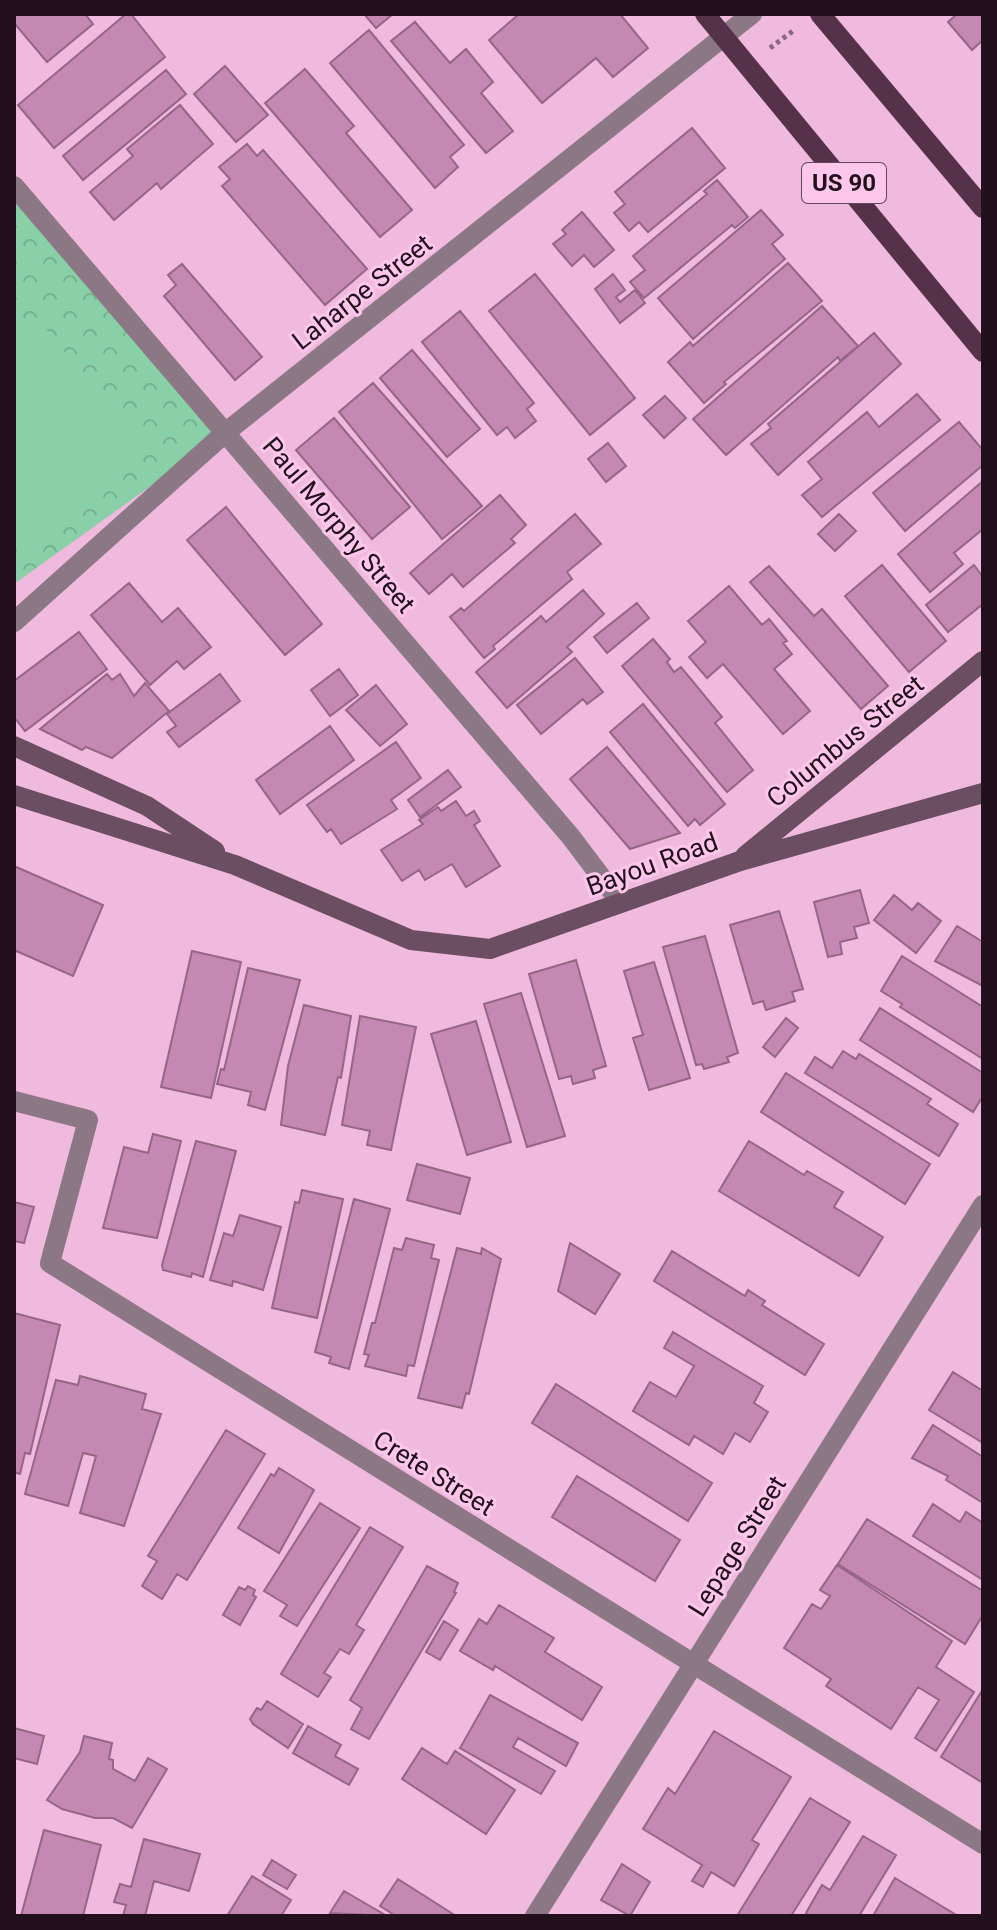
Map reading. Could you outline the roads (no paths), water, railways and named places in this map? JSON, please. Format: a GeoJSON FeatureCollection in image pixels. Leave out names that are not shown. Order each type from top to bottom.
{"type":"FeatureCollection","features":[{"type":"Feature","properties":{"kind":"main road","name":"US 90"},"geometry":{"type":"LineString","coordinates":[[705,14],[983,352]]}},
{"type":"Feature","properties":{"kind":"main road"},"geometry":{"type":"LineString","coordinates":[[820,14],[983,208]]}},
{"type":"Feature","properties":{"kind":"main road","name":"Columbus Street"},"geometry":{"type":"LineString","coordinates":[[740,861],[983,661]]}},
{"type":"Feature","properties":{"kind":"main road"},"geometry":{"type":"LineString","coordinates":[[14,746],[147,806],[235,865]]}},
{"type":"Feature","properties":{"kind":"main road","name":"Bayou Road"},"geometry":{"type":"LineString","coordinates":[[235,865],[411,940],[490,949],[740,861],[983,793]]}},
{"type":"Feature","properties":{"kind":"main road"},"geometry":{"type":"LineString","coordinates":[[14,795],[235,865]]}},
{"type":"Feature","properties":{"kind":"street","name":"Laharpe Street"},"geometry":{"type":"LineString","coordinates":[[14,622],[226,432],[752,14]]}},
{"type":"Feature","properties":{"kind":"street","name":"Paul Morphy Street"},"geometry":{"type":"LineString","coordinates":[[14,186],[561,825],[620,902]]}},
{"type":"Feature","properties":{"kind":"street","name":"Crete Street"},"geometry":{"type":"LineString","coordinates":[[14,1101],[88,1120],[50,1263],[983,1844]]}},
{"type":"Feature","properties":{"kind":"street","name":"Lepage Street"},"geometry":{"type":"LineString","coordinates":[[535,1916],[983,1205]]}}]}
